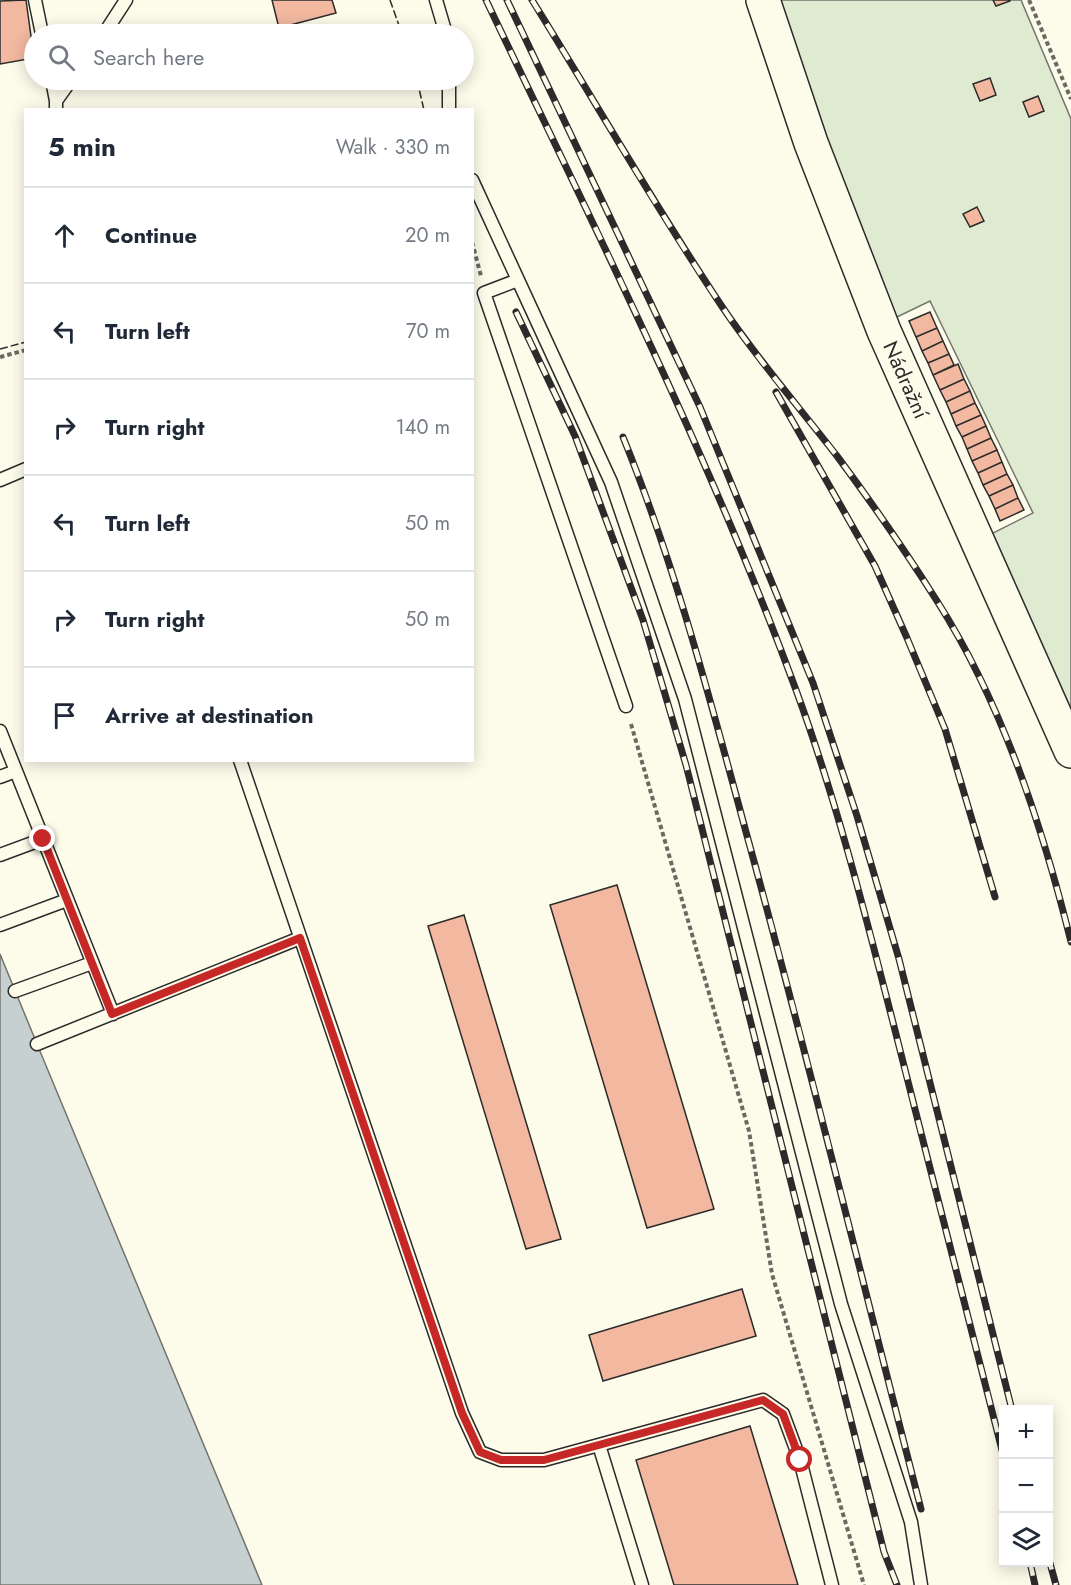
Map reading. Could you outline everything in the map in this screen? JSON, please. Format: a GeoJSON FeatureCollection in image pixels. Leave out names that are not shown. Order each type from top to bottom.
{"type":"FeatureCollection","features":[{"type":"Feature","properties":{"kind":"main road","name":"Nádražní"},"geometry":{"type":"LineString","coordinates":[[763,0],[811,143],[884,331],[1071,751]]}},
{"type":"Feature","properties":{"kind":"lane"},"geometry":{"type":"LineString","coordinates":[[36,0],[40,24]]}},
{"type":"Feature","properties":{"kind":"lane"},"geometry":{"type":"LineString","coordinates":[[110,24],[126,0]]}},
{"type":"Feature","properties":{"kind":"lane"},"geometry":{"type":"LineString","coordinates":[[436,0],[443,24]]}},
{"type":"Feature","properties":{"kind":"lane"},"geometry":{"type":"LineString","coordinates":[[54,90],[56,105]]}},
{"type":"Feature","properties":{"kind":"lane"},"geometry":{"type":"LineString","coordinates":[[56,105],[65,90]]}},
{"type":"Feature","properties":{"kind":"lane"},"geometry":{"type":"LineString","coordinates":[[449,90],[449,108]]}},
{"type":"Feature","properties":{"kind":"lane"},"geometry":{"type":"LineString","coordinates":[[474,184],[611,482],[685,699],[841,1304],[911,1522],[921,1585]]}},
{"type":"Feature","properties":{"kind":"lane"},"geometry":{"type":"LineString","coordinates":[[518,280],[484,293],[626,706]]}},
{"type":"Feature","properties":{"kind":"lane"},"geometry":{"type":"LineString","coordinates":[[0,480],[24,470]]}},
{"type":"Feature","properties":{"kind":"lane"},"geometry":{"type":"LineString","coordinates":[[0,731],[112,1014]]}},
{"type":"Feature","properties":{"kind":"lane"},"geometry":{"type":"LineString","coordinates":[[241,762],[462,1413],[480,1452],[501,1460],[544,1460],[763,1400],[783,1414],[800,1460],[832,1585]]}},
{"type":"Feature","properties":{"kind":"lane"},"geometry":{"type":"LineString","coordinates":[[0,777],[16,771]]}},
{"type":"Feature","properties":{"kind":"lane"},"geometry":{"type":"LineString","coordinates":[[0,855],[43,839]]}},
{"type":"Feature","properties":{"kind":"lane"},"geometry":{"type":"LineString","coordinates":[[0,925],[67,900]]}},
{"type":"Feature","properties":{"kind":"lane"},"geometry":{"type":"LineString","coordinates":[[38,1044],[300,938]]}},
{"type":"Feature","properties":{"kind":"lane"},"geometry":{"type":"LineString","coordinates":[[15,991],[92,963]]}},
{"type":"Feature","properties":{"kind":"lane"},"geometry":{"type":"LineString","coordinates":[[599,1445],[642,1585]]}},
{"type":"Feature","properties":{"kind":"path"},"geometry":{"type":"LineString","coordinates":[[1029,0],[1071,99]]}},
{"type":"Feature","properties":{"kind":"path"},"geometry":{"type":"LineString","coordinates":[[474,250],[484,293]]}},
{"type":"Feature","properties":{"kind":"path"},"geometry":{"type":"LineString","coordinates":[[0,357],[24,351]]}},
{"type":"Feature","properties":{"kind":"path"},"geometry":{"type":"LineString","coordinates":[[626,706],[749,1131],[772,1274],[864,1585]]}},
{"type":"Feature","properties":{"kind":"green space"},"geometry":{"type":"Polygon","coordinates":[[[777,0],[1021,0],[1071,119],[1071,715],[991,534],[1033,513],[930,301],[895,318],[824,138],[777,0]]]}},
{"type":"Feature","properties":{"kind":"shaded area"},"geometry":{"type":"Polygon","coordinates":[[[0,954],[37,1044],[262,1585],[0,1585],[0,954]]]}},
{"type":"Feature","properties":{"kind":"building"},"geometry":{"type":"Polygon","coordinates":[[[26,0],[29,24],[24,24],[24,60],[0,64],[0,1],[26,0]]]}},
{"type":"Feature","properties":{"kind":"building"},"geometry":{"type":"Polygon","coordinates":[[[272,0],[332,0],[336,13],[294,24],[278,24],[272,0]]]}},
{"type":"Feature","properties":{"kind":"building"},"geometry":{"type":"Polygon","coordinates":[[[993,0],[1010,0],[1010,1],[996,6],[993,0]]]}},
{"type":"Feature","properties":{"kind":"building"},"geometry":{"type":"Polygon","coordinates":[[[990,78],[996,95],[980,101],[973,84],[990,78]]]}},
{"type":"Feature","properties":{"kind":"building"},"geometry":{"type":"Polygon","coordinates":[[[1038,96],[1044,111],[1029,117],[1023,102],[1038,96]]]}},
{"type":"Feature","properties":{"kind":"building"},"geometry":{"type":"Polygon","coordinates":[[[977,207],[984,221],[970,227],[963,214],[977,207]]]}},
{"type":"Feature","properties":{"kind":"building"},"geometry":{"type":"Polygon","coordinates":[[[930,312],[937,328],[916,337],[909,321],[930,312]]]}},
{"type":"Feature","properties":{"kind":"building"},"geometry":{"type":"Polygon","coordinates":[[[937,328],[943,341],[922,351],[916,337],[937,328]]]}},
{"type":"Feature","properties":{"kind":"building"},"geometry":{"type":"Polygon","coordinates":[[[943,341],[949,354],[928,363],[922,351],[943,341]]]}},
{"type":"Feature","properties":{"kind":"building"},"geometry":{"type":"Polygon","coordinates":[[[949,354],[954,365],[933,375],[928,363],[949,354]]]}},
{"type":"Feature","properties":{"kind":"building"},"geometry":{"type":"Polygon","coordinates":[[[958,364],[964,379],[940,390],[933,375],[958,364]]]}},
{"type":"Feature","properties":{"kind":"building"},"geometry":{"type":"Polygon","coordinates":[[[964,379],[970,391],[946,402],[940,390],[964,379]]]}},
{"type":"Feature","properties":{"kind":"building"},"geometry":{"type":"Polygon","coordinates":[[[970,391],[975,403],[951,414],[946,402],[970,391]]]}},
{"type":"Feature","properties":{"kind":"building"},"geometry":{"type":"Polygon","coordinates":[[[975,403],[981,415],[956,426],[951,414],[975,403]]]}},
{"type":"Feature","properties":{"kind":"building"},"geometry":{"type":"Polygon","coordinates":[[[981,415],[986,426],[962,437],[956,426],[981,415]]]}},
{"type":"Feature","properties":{"kind":"building"},"geometry":{"type":"Polygon","coordinates":[[[986,426],[991,438],[967,449],[962,437],[986,426]]]}},
{"type":"Feature","properties":{"kind":"building"},"geometry":{"type":"Polygon","coordinates":[[[991,438],[997,450],[972,461],[967,449],[991,438]]]}},
{"type":"Feature","properties":{"kind":"building"},"geometry":{"type":"Polygon","coordinates":[[[997,450],[1002,462],[978,473],[972,461],[997,450]]]}},
{"type":"Feature","properties":{"kind":"building"},"geometry":{"type":"Polygon","coordinates":[[[1002,462],[1007,474],[983,485],[978,473],[1002,462]]]}},
{"type":"Feature","properties":{"kind":"building"},"geometry":{"type":"Polygon","coordinates":[[[1007,474],[1013,485],[989,496],[983,485],[1007,474]]]}},
{"type":"Feature","properties":{"kind":"building"},"geometry":{"type":"Polygon","coordinates":[[[1013,485],[1018,498],[995,509],[989,496],[1013,485]]]}},
{"type":"Feature","properties":{"kind":"building"},"geometry":{"type":"Polygon","coordinates":[[[1018,498],[1024,510],[1000,521],[995,509],[1018,498]]]}},
{"type":"Feature","properties":{"kind":"building"},"geometry":{"type":"Polygon","coordinates":[[[617,885],[714,1209],[647,1228],[550,905],[617,885]]]}},
{"type":"Feature","properties":{"kind":"building"},"geometry":{"type":"Polygon","coordinates":[[[464,915],[561,1239],[526,1249],[428,926],[464,915]]]}},
{"type":"Feature","properties":{"kind":"building"},"geometry":{"type":"Polygon","coordinates":[[[742,1289],[756,1336],[603,1381],[589,1335],[742,1289]]]}},
{"type":"Feature","properties":{"kind":"building"},"geometry":{"type":"Polygon","coordinates":[[[750,1426],[798,1585],[674,1585],[636,1460],[750,1426]]]}},
{"type":"Feature","properties":{"kind":"railway"},"geometry":{"type":"LineString","coordinates":[[486,0],[609,256],[688,428],[762,602],[796,690],[839,821],[864,909],[999,1438]]}},
{"type":"Feature","properties":{"kind":"railway"},"geometry":{"type":"LineString","coordinates":[[507,0],[700,407],[813,683],[857,816],[899,959],[1011,1405]]}},
{"type":"Feature","properties":{"kind":"railway"},"geometry":{"type":"LineString","coordinates":[[532,0],[650,194],[723,308],[863,492],[901,546],[960,640],[981,681],[1017,766],[1047,854],[1071,942]]}},
{"type":"Feature","properties":{"kind":"railway"},"geometry":{"type":"LineString","coordinates":[[516,312],[575,436],[643,620],[686,765],[884,1552],[897,1585]]}},
{"type":"Feature","properties":{"kind":"railway"},"geometry":{"type":"LineString","coordinates":[[776,392],[875,566],[907,638],[945,729],[995,897]]}},
{"type":"Feature","properties":{"kind":"railway"},"geometry":{"type":"LineString","coordinates":[[623,437],[675,583],[719,732],[791,1001],[921,1509]]}},
{"type":"Feature","properties":{"kind":"railway"},"geometry":{"type":"LineString","coordinates":[[1031,1567],[1035,1585]]}},
{"type":"Feature","properties":{"kind":"railway"},"geometry":{"type":"LineString","coordinates":[[1051,1567],[1056,1585]]}},
{"type":"Feature","properties":{"kind":"fence"},"geometry":{"type":"LineString","coordinates":[[390,0],[398,24]]}},
{"type":"Feature","properties":{"kind":"fence"},"geometry":{"type":"LineString","coordinates":[[419,90],[424,108]]}},
{"type":"Feature","properties":{"kind":"fence"},"geometry":{"type":"LineString","coordinates":[[0,349],[24,343]]}},
{"type":"Feature","properties":{"kind":"route"},"geometry":{"type":"LineString","coordinates":[[43,839],[112,1014],[300,938],[462,1413],[480,1452],[501,1460],[544,1460],[763,1400],[783,1414],[800,1460]]}}]}
